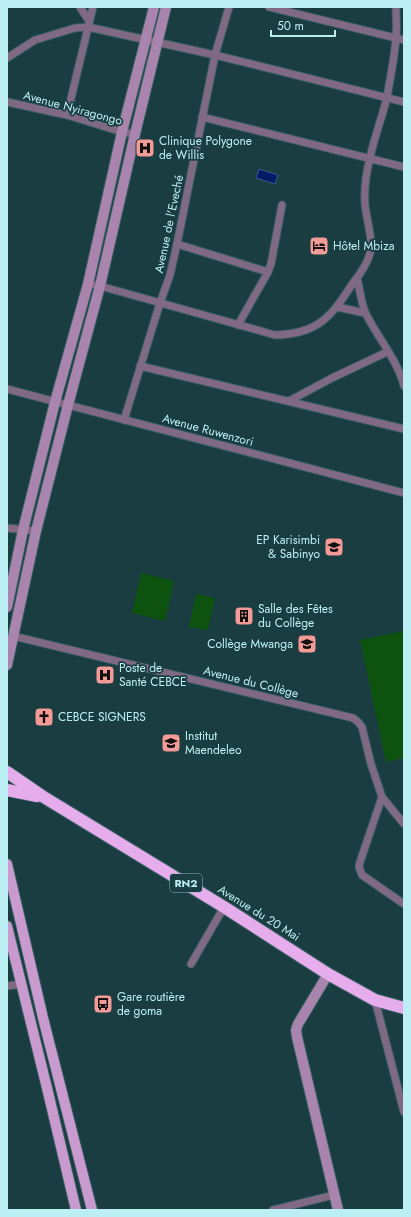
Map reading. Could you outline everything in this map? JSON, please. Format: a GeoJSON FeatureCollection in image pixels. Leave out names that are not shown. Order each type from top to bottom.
{"type":"FeatureCollection","features":[{"type":"Feature","properties":{"kind":"highway","name":"RN2"},"geometry":{"type":"LineString","coordinates":[[7,772],[42,796]]}},
{"type":"Feature","properties":{"kind":"highway","name":"RN2"},"geometry":{"type":"LineString","coordinates":[[7,790],[42,796]]}},
{"type":"Feature","properties":{"kind":"highway","name":"Avenue du 20 Mai"},"geometry":{"type":"LineString","coordinates":[[42,796],[224,906],[328,974],[375,1000],[404,1008]]}},
{"type":"Feature","properties":{"kind":"main road"},"geometry":{"type":"LineString","coordinates":[[7,607],[23,530],[32,501],[55,402],[88,284],[122,132],[154,7]]}},
{"type":"Feature","properties":{"kind":"main road"},"geometry":{"type":"LineString","coordinates":[[7,665],[36,531],[100,286],[134,134],[166,7]]}},
{"type":"Feature","properties":{"kind":"main road"},"geometry":{"type":"LineString","coordinates":[[32,501],[43,503]]}},
{"type":"Feature","properties":{"kind":"main road"},"geometry":{"type":"LineString","coordinates":[[7,864],[44,1022],[92,1210]]}},
{"type":"Feature","properties":{"kind":"main road"},"geometry":{"type":"LineString","coordinates":[[7,926],[76,1210]]}},
{"type":"Feature","properties":{"kind":"main road"},"geometry":{"type":"LineString","coordinates":[[328,974],[298,1024],[296,1030],[338,1210]]}},
{"type":"Feature","properties":{"kind":"street"},"geometry":{"type":"LineString","coordinates":[[80,7],[89,24]]}},
{"type":"Feature","properties":{"kind":"street"},"geometry":{"type":"LineString","coordinates":[[67,116],[93,7]]}},
{"type":"Feature","properties":{"kind":"street","name":"Avenue de l'Eveché"},"geometry":{"type":"LineString","coordinates":[[124,420],[170,275],[178,244],[215,55],[229,7]]}},
{"type":"Feature","properties":{"kind":"street"},"geometry":{"type":"LineString","coordinates":[[269,7],[404,40]]}},
{"type":"Feature","properties":{"kind":"street"},"geometry":{"type":"LineString","coordinates":[[88,284],[100,286],[275,335],[289,335],[305,331],[331,314],[368,261],[371,246],[365,194],[370,159],[386,98],[396,38],[396,7]]}},
{"type":"Feature","properties":{"kind":"street"},"geometry":{"type":"LineString","coordinates":[[7,58],[33,41],[89,24],[404,102]]}},
{"type":"Feature","properties":{"kind":"street","name":"Avenue Nyiragongo"},"geometry":{"type":"LineString","coordinates":[[7,102],[134,134]]}},
{"type":"Feature","properties":{"kind":"street"},"geometry":{"type":"LineString","coordinates":[[202,117],[404,167]]}},
{"type":"Feature","properties":{"kind":"street"},"geometry":{"type":"LineString","coordinates":[[238,325],[271,264],[282,205]]}},
{"type":"Feature","properties":{"kind":"street"},"geometry":{"type":"LineString","coordinates":[[178,244],[268,272]]}},
{"type":"Feature","properties":{"kind":"street"},"geometry":{"type":"LineString","coordinates":[[357,278],[365,313],[400,374],[404,386]]}},
{"type":"Feature","properties":{"kind":"street"},"geometry":{"type":"LineString","coordinates":[[337,307],[365,313]]}},
{"type":"Feature","properties":{"kind":"street"},"geometry":{"type":"LineString","coordinates":[[289,401],[332,378],[387,352]]}},
{"type":"Feature","properties":{"kind":"street"},"geometry":{"type":"LineString","coordinates":[[140,366],[404,429]]}},
{"type":"Feature","properties":{"kind":"street","name":"Avenue Ruwenzori"},"geometry":{"type":"LineString","coordinates":[[7,389],[404,492]]}},
{"type":"Feature","properties":{"kind":"street"},"geometry":{"type":"LineString","coordinates":[[7,528],[36,531]]}},
{"type":"Feature","properties":{"kind":"street","name":"Avenue du Collège"},"geometry":{"type":"LineString","coordinates":[[13,636],[353,718],[362,726],[371,764],[382,797]]}},
{"type":"Feature","properties":{"kind":"street"},"geometry":{"type":"LineString","coordinates":[[382,797],[404,824]]}},
{"type":"Feature","properties":{"kind":"street"},"geometry":{"type":"LineString","coordinates":[[382,797],[360,862],[360,871],[362,875],[404,904]]}},
{"type":"Feature","properties":{"kind":"street"},"geometry":{"type":"LineString","coordinates":[[191,964],[224,906]]}},
{"type":"Feature","properties":{"kind":"street"},"geometry":{"type":"LineString","coordinates":[[7,986],[22,984]]}},
{"type":"Feature","properties":{"kind":"street"},"geometry":{"type":"LineString","coordinates":[[375,1000],[404,1112]]}},
{"type":"Feature","properties":{"kind":"street"},"geometry":{"type":"LineString","coordinates":[[273,1210],[334,1195]]}},
{"type":"Feature","properties":{"kind":"green space"},"geometry":{"type":"Polygon","coordinates":[[[141,573],[174,581],[165,621],[132,613],[141,573]]]}},
{"type":"Feature","properties":{"kind":"green space"},"geometry":{"type":"Polygon","coordinates":[[[196,594],[215,598],[208,630],[189,627],[196,594]]]}},
{"type":"Feature","properties":{"kind":"green space"},"geometry":{"type":"Polygon","coordinates":[[[404,631],[404,758],[386,762],[360,640],[404,631]]]}},
{"type":"Feature","properties":{"kind":"shaded area"},"geometry":{"type":"Polygon","coordinates":[[[259,169],[278,175],[275,184],[256,178],[259,169]]]}},
{"type":"Feature","properties":{"kind":"place","name":"Clinique Polygone de Willis"},"geometry":{"type":"Point","coordinates":[145,148]}},
{"type":"Feature","properties":{"kind":"place","name":"Hôtel Mbiza"},"geometry":{"type":"Point","coordinates":[319,246]}},
{"type":"Feature","properties":{"kind":"place","name":"EP Karisimbi & Sabinyo"},"geometry":{"type":"Point","coordinates":[334,547]}},
{"type":"Feature","properties":{"kind":"place","name":"Salle des Fêtes du Collège"},"geometry":{"type":"Point","coordinates":[244,616]}},
{"type":"Feature","properties":{"kind":"place","name":"Collège Mwanga"},"geometry":{"type":"Point","coordinates":[307,644]}},
{"type":"Feature","properties":{"kind":"place","name":"Poste de Santé CEBCE"},"geometry":{"type":"Point","coordinates":[105,675]}},
{"type":"Feature","properties":{"kind":"place","name":"CEBCE SIGNERS"},"geometry":{"type":"Point","coordinates":[44,717]}},
{"type":"Feature","properties":{"kind":"place","name":"Institut Maendeleo"},"geometry":{"type":"Point","coordinates":[171,743]}},
{"type":"Feature","properties":{"kind":"place","name":"Gare routière de goma"},"geometry":{"type":"Point","coordinates":[103,1004]}}]}
